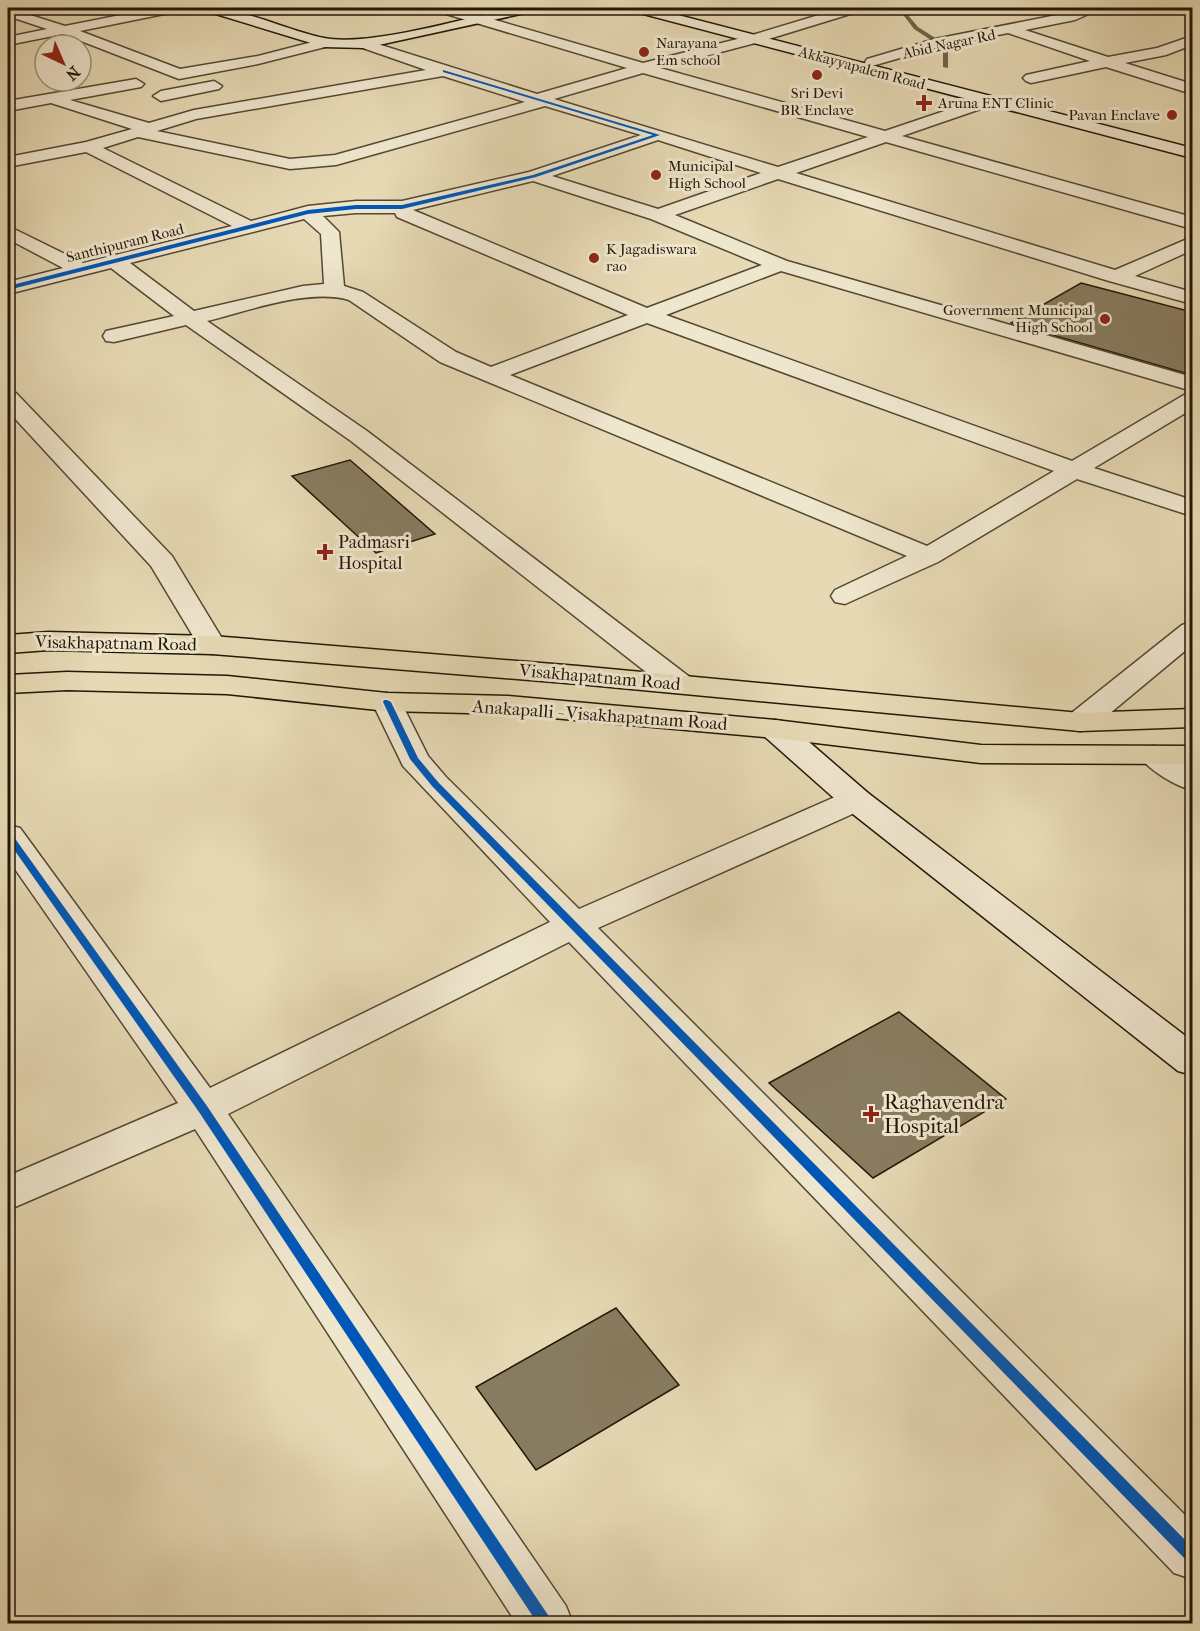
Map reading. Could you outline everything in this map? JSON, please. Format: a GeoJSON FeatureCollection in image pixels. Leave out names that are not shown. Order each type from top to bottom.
{"type":"FeatureCollection","features":[{"type":"Feature","properties":{"kind":"main road","name":"Visakhapatnam Road"},"geometry":{"type":"LineString","coordinates":[[8,644],[49,641],[212,645],[680,684],[1080,722],[1192,718]]}},
{"type":"Feature","properties":{"kind":"main road","name":"Anakapalli - Visakhapatnam Road"},"geometry":{"type":"LineString","coordinates":[[8,684],[67,681],[227,684],[387,702],[508,705],[775,729],[981,754],[1192,755]]}},
{"type":"Feature","properties":{"kind":"street"},"geometry":{"type":"LineString","coordinates":[[8,41],[174,8]]}},
{"type":"Feature","properties":{"kind":"street"},"geometry":{"type":"LineString","coordinates":[[211,8],[343,51],[485,13],[643,68],[1192,223]]}},
{"type":"Feature","properties":{"kind":"street"},"geometry":{"type":"LineString","coordinates":[[441,8],[461,13]]}},
{"type":"Feature","properties":{"kind":"street"},"geometry":{"type":"LineString","coordinates":[[8,106],[258,60],[461,13],[530,8]]}},
{"type":"Feature","properties":{"kind":"street","name":"Akkayyapalem Road"},"geometry":{"type":"LineString","coordinates":[[637,8],[759,37]]}},
{"type":"Feature","properties":{"kind":"street","name":"Akkayyapalem Road"},"geometry":{"type":"LineString","coordinates":[[666,8],[759,37],[989,101],[1192,153]]}},
{"type":"Feature","properties":{"kind":"street"},"geometry":{"type":"LineString","coordinates":[[49,99],[144,131],[290,164],[311,165],[336,160],[643,68],[759,37],[846,8]]}},
{"type":"Feature","properties":{"kind":"street","name":"Abid Nagar Rd"},"geometry":{"type":"LineString","coordinates":[[872,62],[940,43],[1070,17],[1095,8]]}},
{"type":"Feature","properties":{"kind":"street"},"geometry":{"type":"LineString","coordinates":[[1180,8],[1192,10]]}},
{"type":"Feature","properties":{"kind":"street"},"geometry":{"type":"LineString","coordinates":[[8,12],[64,30],[179,74]]}},
{"type":"Feature","properties":{"kind":"street"},"geometry":{"type":"LineString","coordinates":[[1012,30],[1192,89]]}},
{"type":"Feature","properties":{"kind":"street"},"geometry":{"type":"LineString","coordinates":[[759,37],[872,62],[1192,144]]}},
{"type":"Feature","properties":{"kind":"street"},"geometry":{"type":"LineString","coordinates":[[1031,78],[1161,52],[1192,40]]}},
{"type":"Feature","properties":{"kind":"street"},"geometry":{"type":"LineString","coordinates":[[365,44],[537,101],[658,135],[1116,277],[1192,298]]}},
{"type":"Feature","properties":{"kind":"street"},"geometry":{"type":"LineString","coordinates":[[8,162],[88,147],[194,115],[444,72]]}},
{"type":"Feature","properties":{"kind":"street"},"geometry":{"type":"LineString","coordinates":[[161,96],[229,83]]}},
{"type":"Feature","properties":{"kind":"street"},"geometry":{"type":"LineString","coordinates":[[136,84],[194,115]]}},
{"type":"Feature","properties":{"kind":"street"},"geometry":{"type":"LineString","coordinates":[[658,215],[989,101]]}},
{"type":"Feature","properties":{"kind":"street","name":"Santhipuram Road"},"geometry":{"type":"LineString","coordinates":[[8,288],[308,212],[356,207],[402,207],[534,176],[658,135]]}},
{"type":"Feature","properties":{"kind":"street"},"geometry":{"type":"LineString","coordinates":[[88,147],[249,227]]}},
{"type":"Feature","properties":{"kind":"street"},"geometry":{"type":"LineString","coordinates":[[534,176],[658,215],[780,264],[1192,384]]}},
{"type":"Feature","properties":{"kind":"street"},"geometry":{"type":"LineString","coordinates":[[402,207],[404,213],[643,314],[1074,470],[1192,508]]}},
{"type":"Feature","properties":{"kind":"street"},"geometry":{"type":"LineString","coordinates":[[308,212],[330,232],[334,289]]}},
{"type":"Feature","properties":{"kind":"street"},"geometry":{"type":"LineString","coordinates":[[8,232],[80,269]]}},
{"type":"Feature","properties":{"kind":"street"},"geometry":{"type":"LineString","coordinates":[[1116,277],[1192,243]]}},
{"type":"Feature","properties":{"kind":"street"},"geometry":{"type":"LineString","coordinates":[[115,261],[191,319],[359,436],[680,684]]}},
{"type":"Feature","properties":{"kind":"street"},"geometry":{"type":"LineString","coordinates":[[489,375],[643,314],[780,264]]}},
{"type":"Feature","properties":{"kind":"street"},"geometry":{"type":"LineString","coordinates":[[114,336],[303,292],[334,289],[356,296],[393,323],[448,357],[929,556]]}},
{"type":"Feature","properties":{"kind":"street"},"geometry":{"type":"LineString","coordinates":[[8,398],[162,562],[212,645]]}},
{"type":"Feature","properties":{"kind":"street"},"geometry":{"type":"LineString","coordinates":[[845,596],[929,556],[1192,400]]}},
{"type":"Feature","properties":{"kind":"street"},"geometry":{"type":"LineString","coordinates":[[8,431],[33,425]]}},
{"type":"Feature","properties":{"kind":"street"},"geometry":{"type":"LineString","coordinates":[[1080,722],[1192,631]]}},
{"type":"Feature","properties":{"kind":"street"},"geometry":{"type":"LineString","coordinates":[[387,702],[414,759],[572,926],[1192,1556]]}},
{"type":"Feature","properties":{"kind":"street"},"geometry":{"type":"LineString","coordinates":[[775,729],[856,800],[1192,1061]]}},
{"type":"Feature","properties":{"kind":"street"},"geometry":{"type":"LineString","coordinates":[[1154,755],[1192,780]]}},
{"type":"Feature","properties":{"kind":"street"},"geometry":{"type":"LineString","coordinates":[[8,1194],[203,1109],[572,926],[856,800]]}},
{"type":"Feature","properties":{"kind":"street"},"geometry":{"type":"LineString","coordinates":[[8,835],[203,1109],[547,1623]]}},
{"type":"Feature","properties":{"kind":"building","name":"Government Municipal High School"},"geometry":{"type":"Polygon","coordinates":[[[1081,283],[1192,312],[1192,375],[1011,323],[1081,283]]]}},
{"type":"Feature","properties":{"kind":"building"},"geometry":{"type":"Polygon","coordinates":[[[350,460],[435,534],[376,553],[292,476],[350,460]]]}},
{"type":"Feature","properties":{"kind":"building"},"geometry":{"type":"Polygon","coordinates":[[[899,1012],[1006,1099],[873,1178],[769,1083],[899,1012]]]}},
{"type":"Feature","properties":{"kind":"building"},"geometry":{"type":"Polygon","coordinates":[[[616,1308],[679,1385],[536,1470],[476,1387],[616,1308]]]}},
{"type":"Feature","properties":{"kind":"waterway"},"geometry":{"type":"LineString","coordinates":[[900,8],[916,28],[946,47],[946,67]]}},
{"type":"Feature","properties":{"kind":"cycle path"},"geometry":{"type":"LineString","coordinates":[[8,288],[308,212],[356,207],[402,207],[534,176],[658,135],[444,71]]}},
{"type":"Feature","properties":{"kind":"cycle path"},"geometry":{"type":"LineString","coordinates":[[387,702],[414,759],[435,784],[1192,1556]]}},
{"type":"Feature","properties":{"kind":"cycle path"},"geometry":{"type":"LineString","coordinates":[[8,835],[203,1109],[547,1624]]}},
{"type":"Feature","properties":{"kind":"place","name":"Narayana Em school"},"geometry":{"type":"Point","coordinates":[644,52]}},
{"type":"Feature","properties":{"kind":"place","name":"Sri Devi BR Enclave"},"geometry":{"type":"Point","coordinates":[817,75]}},
{"type":"Feature","properties":{"kind":"place","name":"Aruna ENT Clinic"},"geometry":{"type":"Point","coordinates":[924,103]}},
{"type":"Feature","properties":{"kind":"place","name":"Pavan Enclave"},"geometry":{"type":"Point","coordinates":[1172,115]}},
{"type":"Feature","properties":{"kind":"place","name":"Municipal High School"},"geometry":{"type":"Point","coordinates":[656,175]}},
{"type":"Feature","properties":{"kind":"place","name":"K Jagadiswara rao"},"geometry":{"type":"Point","coordinates":[594,258]}},
{"type":"Feature","properties":{"kind":"place","name":"Government Municipal High School"},"geometry":{"type":"Point","coordinates":[1105,319]}},
{"type":"Feature","properties":{"kind":"place","name":"Padmasri Hospital"},"geometry":{"type":"Point","coordinates":[325,552]}},
{"type":"Feature","properties":{"kind":"place","name":"Raghavendra Hospital"},"geometry":{"type":"Point","coordinates":[871,1114]}}]}
